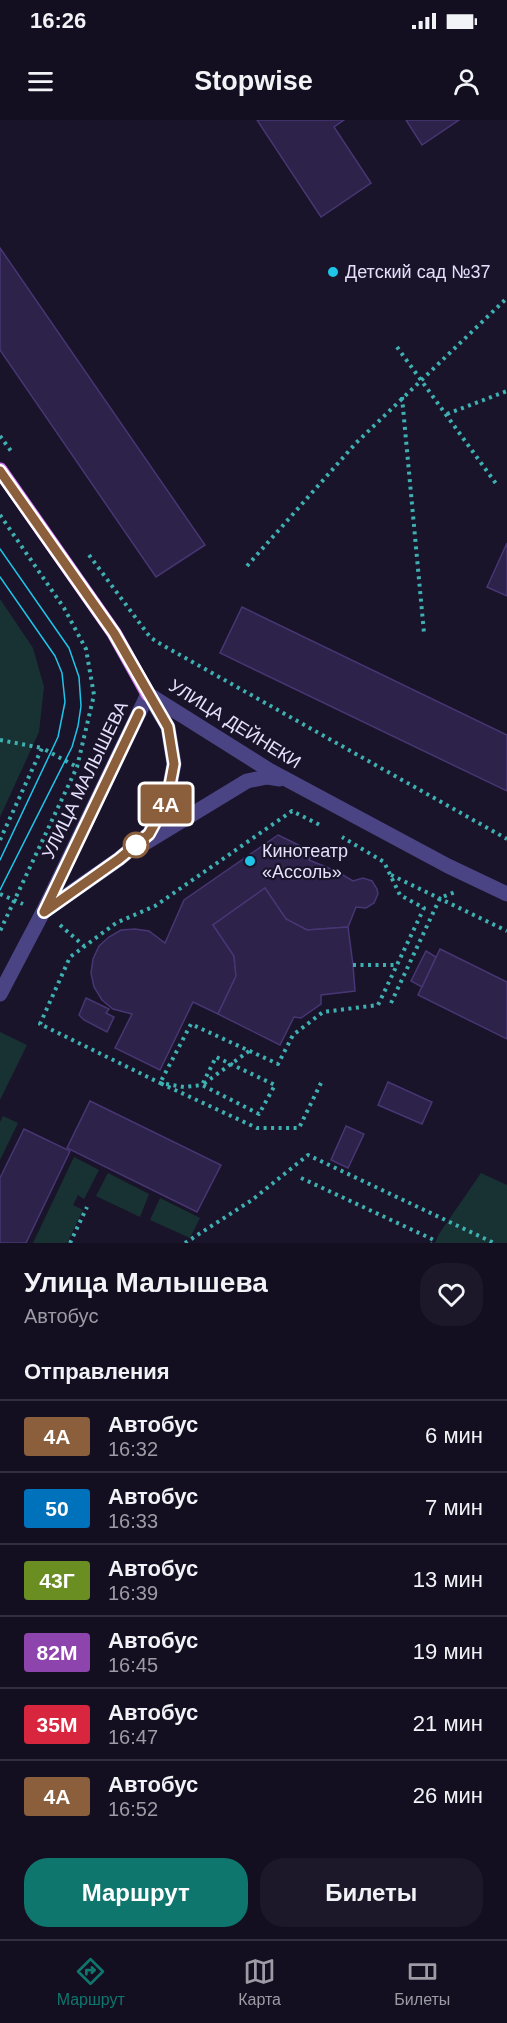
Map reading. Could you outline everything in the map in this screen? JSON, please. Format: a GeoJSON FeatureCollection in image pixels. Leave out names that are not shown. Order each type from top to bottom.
{"type":"FeatureCollection","features":[{"type":"Feature","properties":{"kind":"main road","name":"УЛИЦА ДЕЙНЕКИ"},"geometry":{"type":"LineString","coordinates":[[0,471],[114,633],[148,694]]}},
{"type":"Feature","properties":{"kind":"street","name":"УЛИЦА ДЕЙНЕКИ"},"geometry":{"type":"LineString","coordinates":[[148,694],[269,770],[507,894]]}},
{"type":"Feature","properties":{"kind":"street","name":"УЛИЦА МАЛЫШЕВА"},"geometry":{"type":"LineString","coordinates":[[44,912],[119,859],[149,834],[167,801],[174,764],[168,727],[148,694]]}},
{"type":"Feature","properties":{"kind":"street","name":"УЛИЦА МАЛЫШЕВА"},"geometry":{"type":"LineString","coordinates":[[0,994],[44,912],[148,694]]}},
{"type":"Feature","properties":{"kind":"street"},"geometry":{"type":"LineString","coordinates":[[119,859],[247,781],[267,777],[287,780]]}},
{"type":"Feature","properties":{"kind":"path"},"geometry":{"type":"LineString","coordinates":[[247,566],[356,443],[507,298]]}},
{"type":"Feature","properties":{"kind":"path"},"geometry":{"type":"LineString","coordinates":[[397,347],[498,485]]}},
{"type":"Feature","properties":{"kind":"path"},"geometry":{"type":"LineString","coordinates":[[447,414],[507,391]]}},
{"type":"Feature","properties":{"kind":"path"},"geometry":{"type":"LineString","coordinates":[[402,398],[424,633]]}},
{"type":"Feature","properties":{"kind":"path"},"geometry":{"type":"LineString","coordinates":[[0,436],[14,455]]}},
{"type":"Feature","properties":{"kind":"path"},"geometry":{"type":"LineString","coordinates":[[0,516],[64,608],[86,649],[94,695],[77,767],[0,932]]}},
{"type":"Feature","properties":{"kind":"path"},"geometry":{"type":"LineString","coordinates":[[86,551],[150,637],[157,642],[507,839]]}},
{"type":"Feature","properties":{"kind":"path"},"geometry":{"type":"LineString","coordinates":[[0,740],[42,748],[77,767]]}},
{"type":"Feature","properties":{"kind":"path"},"geometry":{"type":"LineString","coordinates":[[0,840],[42,748]]}},
{"type":"Feature","properties":{"kind":"path"},"geometry":{"type":"LineString","coordinates":[[321,1083],[299,1128],[257,1128],[40,1024],[70,957],[116,923],[155,906],[292,811],[322,826]]}},
{"type":"Feature","properties":{"kind":"path"},"geometry":{"type":"LineString","coordinates":[[160,1083],[191,1024],[278,1064],[293,1035],[323,1012],[378,1005],[424,908],[400,895],[384,862],[341,836]]}},
{"type":"Feature","properties":{"kind":"path"},"geometry":{"type":"LineString","coordinates":[[390,875],[507,931]]}},
{"type":"Feature","properties":{"kind":"path"},"geometry":{"type":"LineString","coordinates":[[391,1003],[440,898],[481,882]]}},
{"type":"Feature","properties":{"kind":"path"},"geometry":{"type":"LineString","coordinates":[[353,965],[396,965]]}},
{"type":"Feature","properties":{"kind":"path"},"geometry":{"type":"LineString","coordinates":[[160,1083],[183,1087],[202,1085],[249,1051]]}},
{"type":"Feature","properties":{"kind":"path"},"geometry":{"type":"LineString","coordinates":[[216,1057],[275,1085],[259,1114],[202,1085],[216,1057]]}},
{"type":"Feature","properties":{"kind":"path"},"geometry":{"type":"LineString","coordinates":[[185,1243],[252,1200],[308,1155],[494,1243]]}},
{"type":"Feature","properties":{"kind":"path"},"geometry":{"type":"LineString","coordinates":[[301,1178],[434,1240],[432,1243]]}},
{"type":"Feature","properties":{"kind":"path"},"geometry":{"type":"LineString","coordinates":[[70,1243],[87,1207]]}},
{"type":"Feature","properties":{"kind":"green space"},"geometry":{"type":"Polygon","coordinates":[[[0,599],[33,648],[44,687],[39,732],[0,817],[0,599]]]}},
{"type":"Feature","properties":{"kind":"green space"},"geometry":{"type":"Polygon","coordinates":[[[0,1032],[27,1045],[0,1100],[0,1032]]]}},
{"type":"Feature","properties":{"kind":"green space"},"geometry":{"type":"Polygon","coordinates":[[[3,1116],[18,1123],[0,1160],[0,1122],[3,1116]]]}},
{"type":"Feature","properties":{"kind":"green space"},"geometry":{"type":"Polygon","coordinates":[[[74,1157],[99,1170],[84,1199],[78,1195],[73,1205],[83,1210],[67,1243],[33,1243],[74,1157]]]}},
{"type":"Feature","properties":{"kind":"green space"},"geometry":{"type":"Polygon","coordinates":[[[108,1173],[149,1194],[140,1217],[96,1196],[108,1173]]]}},
{"type":"Feature","properties":{"kind":"green space"},"geometry":{"type":"Polygon","coordinates":[[[481,1173],[507,1185],[507,1243],[435,1243],[439,1234],[481,1173]]]}},
{"type":"Feature","properties":{"kind":"green space"},"geometry":{"type":"Polygon","coordinates":[[[160,1198],[200,1218],[190,1238],[150,1220],[160,1198]]]}},
{"type":"Feature","properties":{"kind":"building"},"geometry":{"type":"Polygon","coordinates":[[[257,120],[344,120],[334,127],[371,183],[321,217],[257,120]]]}},
{"type":"Feature","properties":{"kind":"building"},"geometry":{"type":"Polygon","coordinates":[[[406,120],[459,120],[422,145],[406,120]]]}},
{"type":"Feature","properties":{"kind":"building"},"geometry":{"type":"Polygon","coordinates":[[[0,248],[205,545],[156,577],[0,350],[0,248]]]}},
{"type":"Feature","properties":{"kind":"building"},"geometry":{"type":"Polygon","coordinates":[[[507,543],[507,596],[487,587],[507,543]]]}},
{"type":"Feature","properties":{"kind":"building"},"geometry":{"type":"Polygon","coordinates":[[[242,607],[507,735],[507,791],[220,653],[242,607]]]}},
{"type":"Feature","properties":{"kind":"building"},"geometry":{"type":"Polygon","coordinates":[[[278,835],[313,852],[309,860],[353,881],[363,878],[372,881],[378,894],[374,903],[366,908],[356,907],[348,927],[307,930],[286,919],[265,888],[213,925],[234,956],[236,976],[218,1014],[193,1002],[160,1070],[115,1048],[132,1014],[113,1009],[102,1000],[94,987],[91,973],[93,959],[99,946],[121,930],[135,929],[149,931],[165,943],[184,900],[278,835]]]}},
{"type":"Feature","properties":{"kind":"building"},"geometry":{"type":"Polygon","coordinates":[[[265,888],[286,919],[307,930],[348,927],[353,965],[355,991],[321,995],[321,1004],[301,1018],[294,1017],[280,1045],[218,1014],[236,976],[234,956],[213,925],[265,888]]]}},
{"type":"Feature","properties":{"kind":"building"},"geometry":{"type":"Polygon","coordinates":[[[440,949],[507,982],[507,1039],[418,995],[440,949]]]}},
{"type":"Feature","properties":{"kind":"building"},"geometry":{"type":"Polygon","coordinates":[[[426,951],[436,957],[422,987],[411,981],[426,951]]]}},
{"type":"Feature","properties":{"kind":"building"},"geometry":{"type":"Polygon","coordinates":[[[86,998],[109,1009],[106,1013],[114,1017],[107,1032],[79,1015],[86,998]]]}},
{"type":"Feature","properties":{"kind":"building"},"geometry":{"type":"Polygon","coordinates":[[[388,1082],[432,1102],[422,1124],[378,1105],[388,1082]]]}},
{"type":"Feature","properties":{"kind":"building"},"geometry":{"type":"Polygon","coordinates":[[[90,1101],[221,1165],[197,1212],[67,1148],[90,1101]]]}},
{"type":"Feature","properties":{"kind":"building"},"geometry":{"type":"Polygon","coordinates":[[[346,1126],[364,1134],[348,1168],[331,1160],[346,1126]]]}},
{"type":"Feature","properties":{"kind":"building"},"geometry":{"type":"Polygon","coordinates":[[[24,1129],[70,1151],[26,1243],[0,1243],[0,1178],[24,1129]]]}},
{"type":"Feature","properties":{"kind":"tram line"},"geometry":{"type":"LineString","coordinates":[[0,549],[69,648],[79,677],[81,706],[72,747],[0,890]]}},
{"type":"Feature","properties":{"kind":"tram line"},"geometry":{"type":"LineString","coordinates":[[0,577],[55,656],[62,673],[65,702],[58,737],[0,860]]}},
{"type":"Feature","properties":{"kind":"bus line","name":"4А"},"geometry":{"type":"LineString","coordinates":[[0,471],[114,633],[168,727],[174,764],[167,801],[149,834],[119,859],[44,912],[139,713]]}},
{"type":"Feature","properties":{"kind":"place","name":"Детский сад №37"},"geometry":{"type":"Point","coordinates":[333,272]}},
{"type":"Feature","properties":{"kind":"place","name":"Кинотеатр «Ассоль»"},"geometry":{"type":"Point","coordinates":[250,861]}}]}
